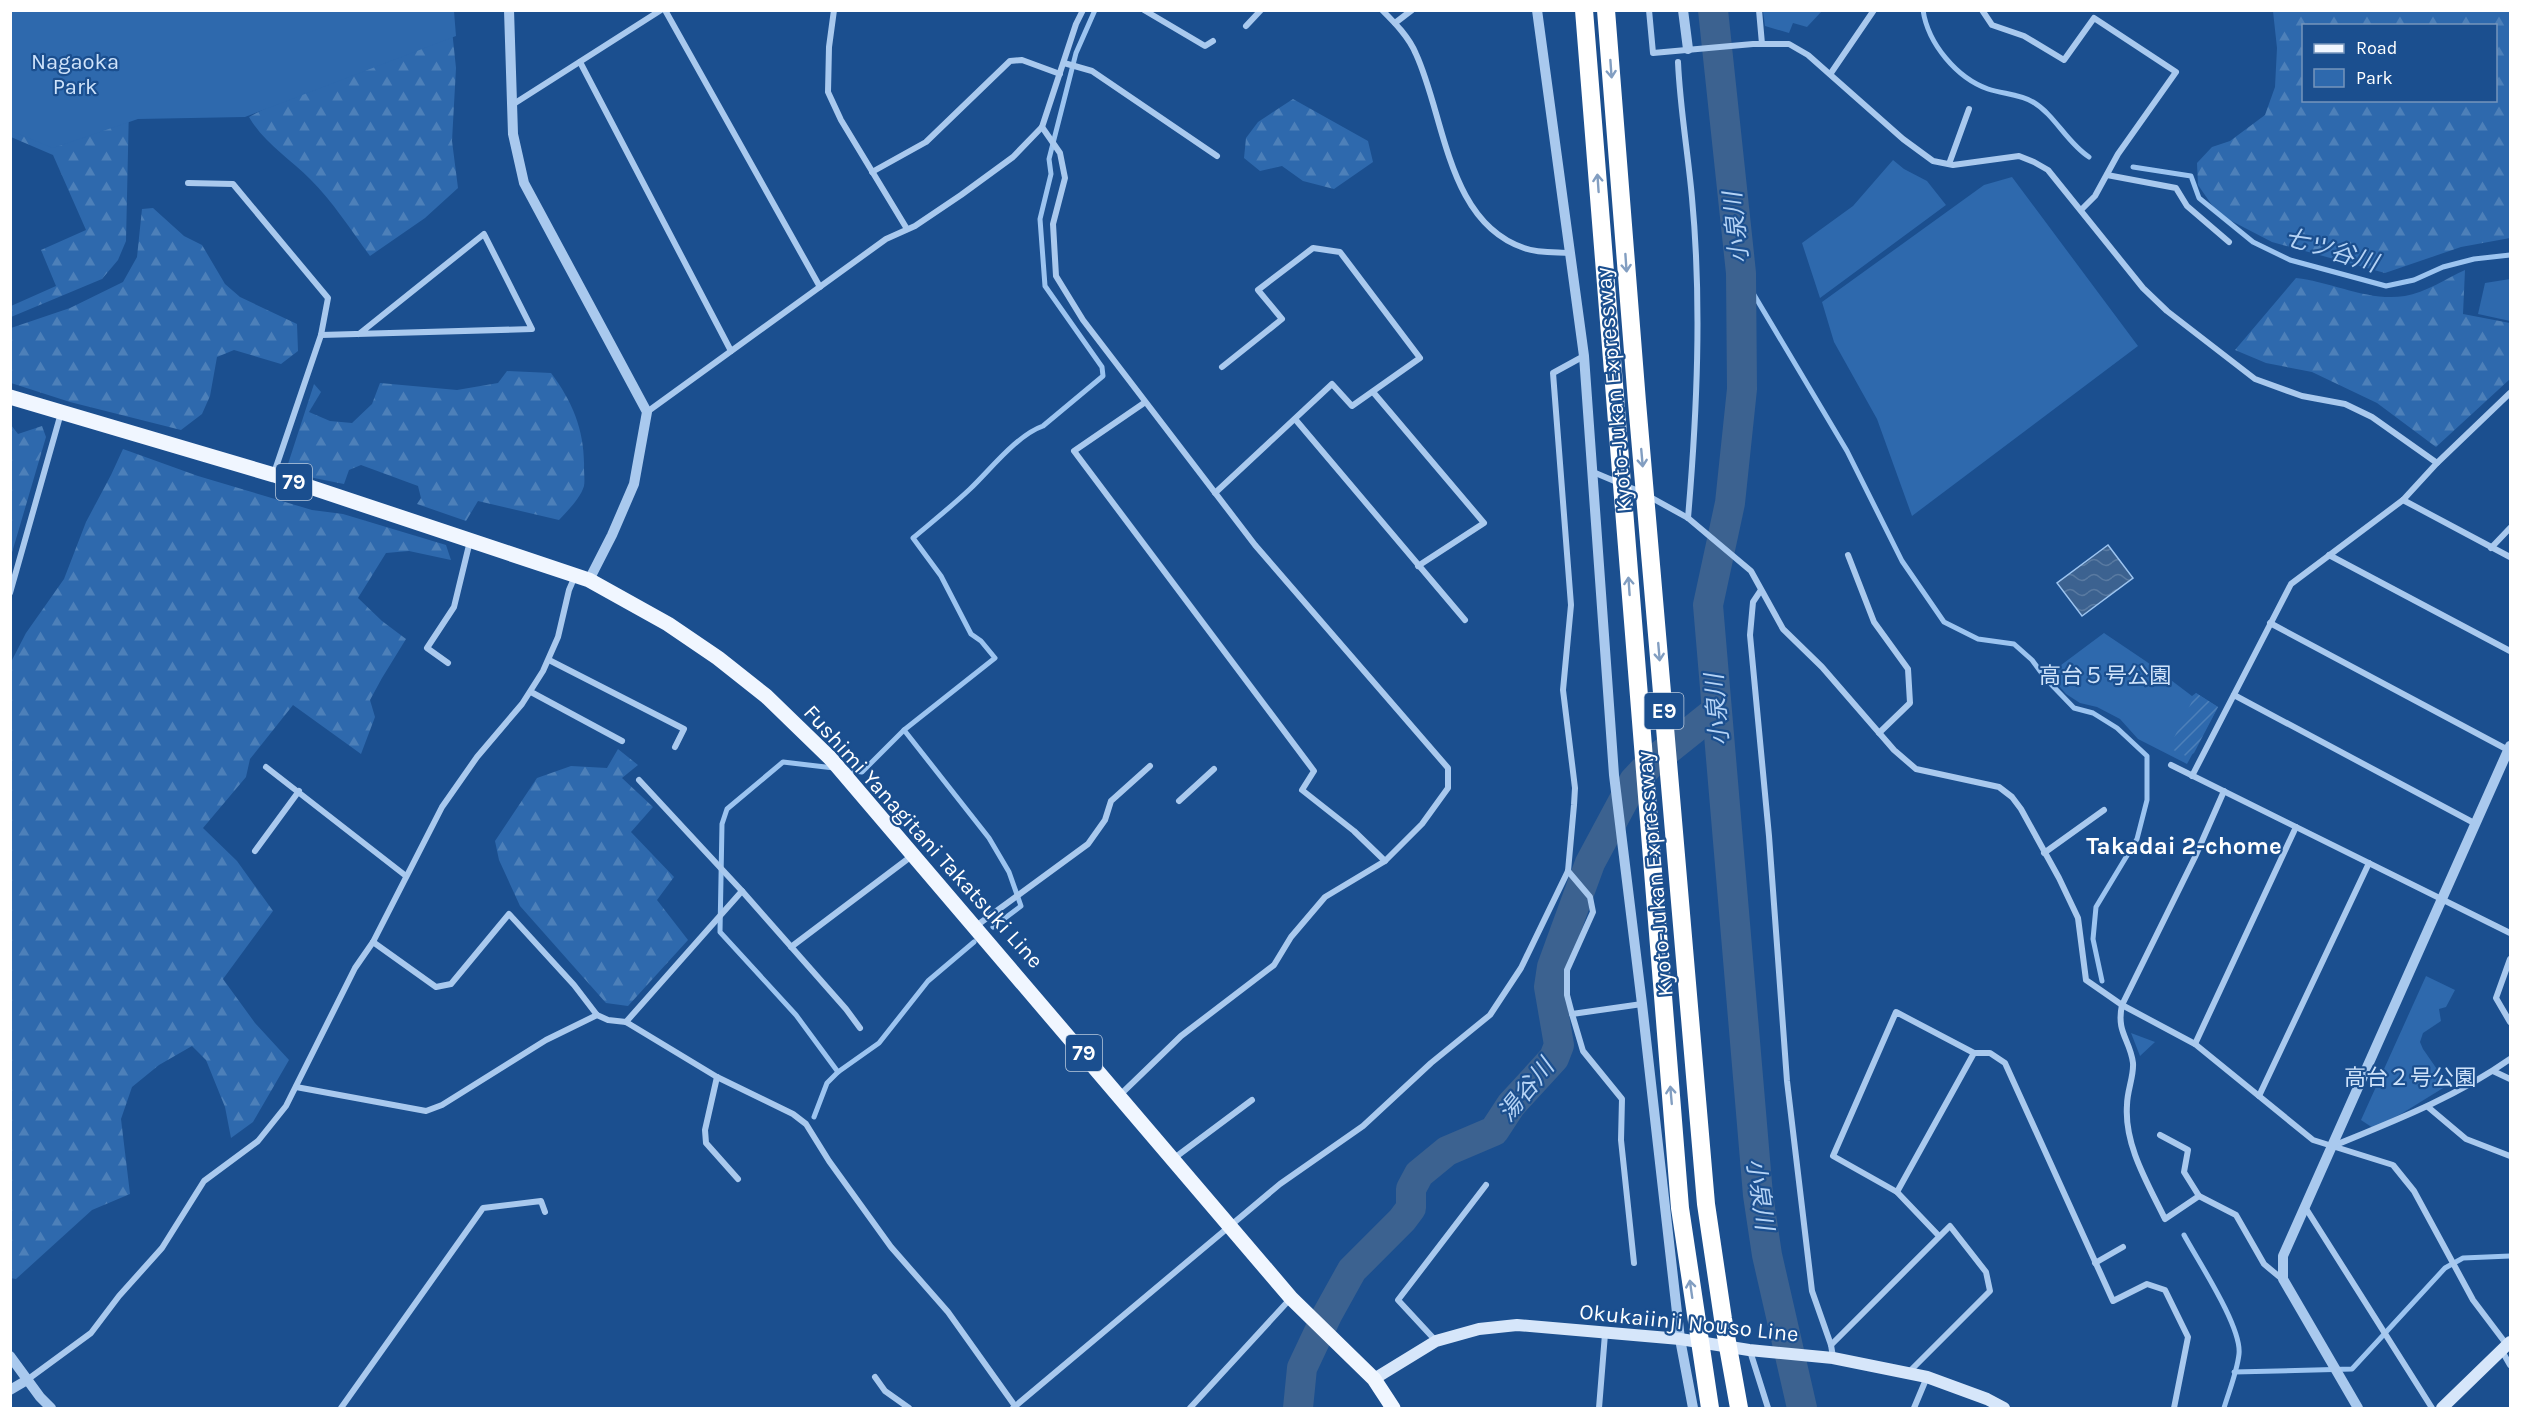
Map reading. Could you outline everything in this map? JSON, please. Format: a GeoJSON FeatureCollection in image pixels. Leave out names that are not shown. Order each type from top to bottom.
{"type":"FeatureCollection","features":[{"type":"Feature","properties":{"kind":"highway","name":"Kyoto-Jukan Expressway"},"geometry":{"type":"LineString","coordinates":[[1584,10],[1680,1208],[1710,1408]]}},
{"type":"Feature","properties":{"kind":"highway","name":"Kyoto-Jukan Expressway"},"geometry":{"type":"LineString","coordinates":[[1606,10],[1637,402],[1706,1204],[1739,1408]]}},
{"type":"Feature","properties":{"kind":"main road","name":"Fushimi Yanagitani Takatsuki Line"},"geometry":{"type":"LineString","coordinates":[[10,398],[274,475],[582,577],[677,630],[718,658],[766,696],[831,759],[976,926],[1291,1298],[1374,1379],[1393,1408]]}},
{"type":"Feature","properties":{"kind":"main road","name":"Okukaiinji Nouso Line"},"geometry":{"type":"LineString","coordinates":[[1374,1379],[1436,1341],[1479,1329],[1517,1325],[1680,1339],[1755,1351],[1833,1358],[1927,1377],[1987,1399],[2004,1408]]}},
{"type":"Feature","properties":{"kind":"main road"},"geometry":{"type":"LineString","coordinates":[[2442,1408],[2506,1346]]}},
{"type":"Feature","properties":{"kind":"street"},"geometry":{"type":"LineString","coordinates":[[10,1390],[91,1333],[119,1296],[162,1248],[204,1181],[258,1141],[286,1106],[359,960],[373,942],[447,799],[477,757],[531,692],[549,660],[562,625],[569,590],[582,577],[612,535],[633,484],[647,412],[527,189],[515,147],[508,10]]}},
{"type":"Feature","properties":{"kind":"street"},"geometry":{"type":"LineString","coordinates":[[512,105],[663,10],[820,287]]}},
{"type":"Feature","properties":{"kind":"street"},"geometry":{"type":"LineString","coordinates":[[834,10],[829,47],[828,92],[841,120],[907,229]]}},
{"type":"Feature","properties":{"kind":"street"},"geometry":{"type":"LineString","coordinates":[[647,412],[886,239],[907,229],[961,195],[1013,157],[1042,128],[1076,24],[1083,10]]}},
{"type":"Feature","properties":{"kind":"street"},"geometry":{"type":"LineString","coordinates":[[1144,10],[1205,46],[1213,41]]}},
{"type":"Feature","properties":{"kind":"street"},"geometry":{"type":"LineString","coordinates":[[1246,26],[1261,10]]}},
{"type":"Feature","properties":{"kind":"street"},"geometry":{"type":"LineString","coordinates":[[1382,10],[1395,23],[1416,53],[1455,170],[1475,211],[1489,227],[1516,245],[1536,251],[1570,253]]}},
{"type":"Feature","properties":{"kind":"street"},"geometry":{"type":"LineString","coordinates":[[1395,23],[1412,10]]}},
{"type":"Feature","properties":{"kind":"street"},"geometry":{"type":"LineString","coordinates":[[1537,10],[1584,356],[1614,776],[1624,844],[1680,1339],[1693,1408]]}},
{"type":"Feature","properties":{"kind":"street"},"geometry":{"type":"LineString","coordinates":[[1649,10],[1653,53],[1753,44],[1789,44],[1831,73],[1903,139],[1933,161],[1949,164],[2019,156],[2048,170],[2143,288],[2167,311],[2255,379],[2302,396],[2345,404],[2372,417],[2437,464]]}},
{"type":"Feature","properties":{"kind":"street"},"geometry":{"type":"LineString","coordinates":[[1683,10],[1691,49]]}},
{"type":"Feature","properties":{"kind":"street"},"geometry":{"type":"LineString","coordinates":[[1759,10],[1762,44]]}},
{"type":"Feature","properties":{"kind":"street"},"geometry":{"type":"LineString","coordinates":[[1831,73],[1874,10]]}},
{"type":"Feature","properties":{"kind":"street"},"geometry":{"type":"LineString","coordinates":[[1982,10],[1992,25],[2024,36],[2064,60],[2094,18],[2176,72],[2118,154],[2095,196],[2081,210]]}},
{"type":"Feature","properties":{"kind":"street"},"geometry":{"type":"LineString","coordinates":[[872,172],[926,142],[1010,61],[1022,60],[1060,74]]}},
{"type":"Feature","properties":{"kind":"street"},"geometry":{"type":"LineString","coordinates":[[580,62],[731,351]]}},
{"type":"Feature","properties":{"kind":"street"},"geometry":{"type":"LineString","coordinates":[[1677,62],[1692,198],[1696,278],[1695,428],[1688,518]]}},
{"type":"Feature","properties":{"kind":"street"},"geometry":{"type":"LineString","coordinates":[[1064,63],[1092,71],[1217,156]]}},
{"type":"Feature","properties":{"kind":"street"},"geometry":{"type":"LineString","coordinates":[[1949,164],[1969,109]]}},
{"type":"Feature","properties":{"kind":"street"},"geometry":{"type":"LineString","coordinates":[[1042,128],[1060,153],[1065,178],[1053,225],[1056,276],[1083,320],[1144,403],[1255,545],[1448,768],[1448,788],[1422,824],[1385,861],[1325,897],[1291,937],[1274,965],[1181,1036],[1120,1095]]}},
{"type":"Feature","properties":{"kind":"street"},"geometry":{"type":"LineString","coordinates":[[2107,175],[2176,188],[2187,206],[2229,242]]}},
{"type":"Feature","properties":{"kind":"street"},"geometry":{"type":"LineString","coordinates":[[188,183],[233,184],[328,298],[321,335],[274,475]]}},
{"type":"Feature","properties":{"kind":"street"},"geometry":{"type":"LineString","coordinates":[[321,335],[359,334],[532,329],[484,234],[359,334]]}},
{"type":"Feature","properties":{"kind":"street"},"geometry":{"type":"LineString","coordinates":[[1215,493],[1332,384],[1352,406],[1420,358],[1340,252],[1313,248],[1258,290],[1282,320],[1222,367]]}},
{"type":"Feature","properties":{"kind":"street"},"geometry":{"type":"LineString","coordinates":[[373,942],[436,987],[451,984],[509,914],[574,985],[597,1015],[608,1020],[626,1022],[717,1077],[793,1114],[806,1124],[829,1161],[891,1247],[948,1312],[1014,1407],[1280,1184],[1363,1126],[1431,1063],[1490,1015],[1521,968],[1568,871],[1575,788],[1563,690],[1571,605],[1553,373],[1584,356]]}},
{"type":"Feature","properties":{"kind":"street"},"geometry":{"type":"LineString","coordinates":[[1373,392],[1484,523],[1418,566]]}},
{"type":"Feature","properties":{"kind":"street"},"geometry":{"type":"LineString","coordinates":[[2192,776],[2290,584],[2403,500],[2511,393]]}},
{"type":"Feature","properties":{"kind":"street"},"geometry":{"type":"LineString","coordinates":[[1144,403],[1074,451],[1314,771],[1302,790],[1354,831],[1385,861]]}},
{"type":"Feature","properties":{"kind":"street"},"geometry":{"type":"LineString","coordinates":[[10,593],[61,413]]}},
{"type":"Feature","properties":{"kind":"street"},"geometry":{"type":"LineString","coordinates":[[1295,419],[1465,620]]}},
{"type":"Feature","properties":{"kind":"street"},"geometry":{"type":"LineString","coordinates":[[1593,472],[1643,493],[1688,518],[1751,571],[1783,629],[1822,667],[1879,733],[1916,769],[1999,787],[2021,809],[2078,918],[2086,980],[2122,1005],[2195,1044],[2313,1140],[2393,1165],[2414,1191],[2473,1300],[2506,1346],[2511,1365]]}},
{"type":"Feature","properties":{"kind":"street"},"geometry":{"type":"LineString","coordinates":[[2403,500],[2511,557]]}},
{"type":"Feature","properties":{"kind":"street"},"geometry":{"type":"LineString","coordinates":[[2491,548],[2511,528]]}},
{"type":"Feature","properties":{"kind":"street"},"geometry":{"type":"LineString","coordinates":[[448,663],[426,648],[454,607],[470,540]]}},
{"type":"Feature","properties":{"kind":"street"},"geometry":{"type":"LineString","coordinates":[[1848,555],[1874,622],[1908,669],[1910,703],[1879,733]]}},
{"type":"Feature","properties":{"kind":"street"},"geometry":{"type":"LineString","coordinates":[[2329,555],[2511,651]]}},
{"type":"Feature","properties":{"kind":"street"},"geometry":{"type":"LineString","coordinates":[[1761,590],[1753,602],[1750,635],[1769,836],[1787,1082],[1812,1291],[1831,1345],[1833,1358]]}},
{"type":"Feature","properties":{"kind":"street"},"geometry":{"type":"LineString","coordinates":[[2270,623],[2510,749],[2283,1256],[2283,1279]]}},
{"type":"Feature","properties":{"kind":"street"},"geometry":{"type":"LineString","coordinates":[[549,660],[684,729],[675,747]]}},
{"type":"Feature","properties":{"kind":"street"},"geometry":{"type":"LineString","coordinates":[[531,692],[622,741]]}},
{"type":"Feature","properties":{"kind":"street"},"geometry":{"type":"LineString","coordinates":[[2234,695],[2476,824]]}},
{"type":"Feature","properties":{"kind":"street"},"geometry":{"type":"LineString","coordinates":[[2171,765],[2511,933]]}},
{"type":"Feature","properties":{"kind":"street"},"geometry":{"type":"LineString","coordinates":[[976,926],[1088,844],[1105,820],[1111,801],[1149,766]]}},
{"type":"Feature","properties":{"kind":"street"},"geometry":{"type":"LineString","coordinates":[[266,767],[406,876]]}},
{"type":"Feature","properties":{"kind":"street"},"geometry":{"type":"LineString","coordinates":[[1179,801],[1214,769]]}},
{"type":"Feature","properties":{"kind":"street"},"geometry":{"type":"LineString","coordinates":[[639,780],[742,891],[846,1009],[860,1029]]}},
{"type":"Feature","properties":{"kind":"street"},"geometry":{"type":"LineString","coordinates":[[255,851],[299,791]]}},
{"type":"Feature","properties":{"kind":"street"},"geometry":{"type":"LineString","coordinates":[[2199,1196],[2165,1219],[2137,1161],[2129,1131],[2127,1106],[2133,1064],[2118,1021],[2122,1005],[2195,857],[2224,791]]}},
{"type":"Feature","properties":{"kind":"street"},"geometry":{"type":"LineString","coordinates":[[2044,853],[2104,810]]}},
{"type":"Feature","properties":{"kind":"street"},"geometry":{"type":"LineString","coordinates":[[2195,1044],[2296,827]]}},
{"type":"Feature","properties":{"kind":"street"},"geometry":{"type":"LineString","coordinates":[[791,947],[914,855]]}},
{"type":"Feature","properties":{"kind":"street"},"geometry":{"type":"LineString","coordinates":[[2259,1096],[2369,863]]}},
{"type":"Feature","properties":{"kind":"street"},"geometry":{"type":"LineString","coordinates":[[1568,871],[1590,897],[1593,912],[1566,970],[1567,995],[1583,1051],[1622,1099],[1621,1140],[1634,1263]]}},
{"type":"Feature","properties":{"kind":"street"},"geometry":{"type":"LineString","coordinates":[[626,1022],[742,891]]}},
{"type":"Feature","properties":{"kind":"street"},"geometry":{"type":"LineString","coordinates":[[2511,958],[2496,998],[2511,1022]]}},
{"type":"Feature","properties":{"kind":"street"},"geometry":{"type":"LineString","coordinates":[[1572,1014],[1642,1004]]}},
{"type":"Feature","properties":{"kind":"street"},"geometry":{"type":"LineString","coordinates":[[1940,1236],[1897,1192],[1833,1156],[1896,1012],[1974,1053],[1990,1053],[2006,1063],[2113,1301],[2146,1284],[2165,1290],[2188,1337],[2174,1408]]}},
{"type":"Feature","properties":{"kind":"street"},"geometry":{"type":"LineString","coordinates":[[296,1087],[426,1111],[442,1105],[546,1040],[597,1015]]}},
{"type":"Feature","properties":{"kind":"street"},"geometry":{"type":"LineString","coordinates":[[1897,1192],[1974,1053]]}},
{"type":"Feature","properties":{"kind":"street"},"geometry":{"type":"LineString","coordinates":[[2332,1146],[2428,1107],[2511,1059]]}},
{"type":"Feature","properties":{"kind":"street"},"geometry":{"type":"LineString","coordinates":[[2493,1071],[2511,1079]]}},
{"type":"Feature","properties":{"kind":"street"},"geometry":{"type":"LineString","coordinates":[[717,1077],[705,1130],[706,1143],[738,1179]]}},
{"type":"Feature","properties":{"kind":"street"},"geometry":{"type":"LineString","coordinates":[[1173,1159],[1252,1100]]}},
{"type":"Feature","properties":{"kind":"street"},"geometry":{"type":"LineString","coordinates":[[2428,1107],[2466,1139],[2511,1156]]}},
{"type":"Feature","properties":{"kind":"street"},"geometry":{"type":"LineString","coordinates":[[2160,1135],[2188,1150],[2184,1172],[2199,1196],[2235,1215],[2264,1264],[2283,1279],[2358,1408]]}},
{"type":"Feature","properties":{"kind":"street"},"geometry":{"type":"LineString","coordinates":[[1436,1341],[1398,1300],[1486,1185]]}},
{"type":"Feature","properties":{"kind":"street"},"geometry":{"type":"LineString","coordinates":[[340,1408],[483,1208],[541,1201],[546,1212]]}},
{"type":"Feature","properties":{"kind":"street"},"geometry":{"type":"LineString","coordinates":[[2305,1208],[2432,1408]]}},
{"type":"Feature","properties":{"kind":"street"},"geometry":{"type":"LineString","coordinates":[[1831,1345],[1950,1226],[1986,1272],[1990,1291],[1908,1373]]}},
{"type":"Feature","properties":{"kind":"street"},"geometry":{"type":"LineString","coordinates":[[2095,1263],[2123,1247]]}},
{"type":"Feature","properties":{"kind":"street"},"geometry":{"type":"LineString","coordinates":[[1190,1408],[1291,1298]]}},
{"type":"Feature","properties":{"kind":"street"},"geometry":{"type":"LineString","coordinates":[[1599,1408],[1605,1334]]}},
{"type":"Feature","properties":{"kind":"street"},"geometry":{"type":"LineString","coordinates":[[1755,1351],[1768,1408]]}},
{"type":"Feature","properties":{"kind":"street"},"geometry":{"type":"LineString","coordinates":[[10,1356],[51,1408]]}},
{"type":"Feature","properties":{"kind":"street"},"geometry":{"type":"LineString","coordinates":[[875,1377],[885,1391],[909,1408]]}},
{"type":"Feature","properties":{"kind":"street"},"geometry":{"type":"LineString","coordinates":[[1914,1408],[1927,1377]]}},
{"type":"Feature","properties":{"kind":"green space"},"geometry":{"type":"Polygon","coordinates":[[[21,10],[129,106],[126,241],[118,260],[102,279],[11,317],[11,306],[56,286],[41,250],[86,230],[53,155],[11,137],[11,11],[21,10]]]}},
{"type":"Feature","properties":{"kind":"green space"},"geometry":{"type":"Polygon","coordinates":[[[1763,10],[1822,11],[1807,27],[1793,23],[1789,33],[1765,26],[1763,10]]]}},
{"type":"Feature","properties":{"kind":"green space","name":"Nagaoka Park"},"geometry":{"type":"Polygon","coordinates":[[[10,11],[454,11],[456,36],[245,117],[138,119],[53,148],[11,131],[10,11]]]}},
{"type":"Feature","properties":{"kind":"green space"},"geometry":{"type":"Polygon","coordinates":[[[450,11],[456,68],[452,141],[458,188],[425,218],[370,256],[342,216],[318,188],[269,143],[249,117],[450,11]]]}},
{"type":"Feature","properties":{"kind":"green space"},"geometry":{"type":"Polygon","coordinates":[[[2273,11],[2510,11],[2510,238],[2461,247],[2385,273],[2272,242],[2218,214],[2198,185],[2197,163],[2212,147],[2230,141],[2265,115],[2275,87],[2277,48],[2273,11]]]}},
{"type":"Feature","properties":{"kind":"green space"},"geometry":{"type":"Polygon","coordinates":[[[1293,99],[1368,141],[1373,162],[1334,189],[1303,181],[1282,166],[1260,171],[1244,158],[1246,138],[1258,122],[1293,99]]]}},
{"type":"Feature","properties":{"kind":"green space"},"geometry":{"type":"Polygon","coordinates":[[[1893,160],[1904,169],[1927,181],[1946,205],[1820,298],[1802,243],[1853,206],[1893,160]]]}},
{"type":"Feature","properties":{"kind":"green space"},"geometry":{"type":"Polygon","coordinates":[[[2012,177],[2138,346],[1912,516],[1877,419],[1834,342],[1822,302],[1984,185],[2012,177]]]}},
{"type":"Feature","properties":{"kind":"green space"},"geometry":{"type":"Polygon","coordinates":[[[153,208],[184,236],[202,245],[225,284],[240,297],[297,324],[298,351],[281,364],[234,350],[217,357],[210,396],[202,414],[181,430],[70,402],[11,383],[11,328],[70,308],[123,282],[137,257],[142,209],[153,208]]]}},
{"type":"Feature","properties":{"kind":"green space"},"geometry":{"type":"Polygon","coordinates":[[[2465,270],[2463,314],[2510,323],[2510,379],[2436,447],[2377,403],[2312,372],[2266,363],[2235,350],[2296,278],[2364,294],[2391,297],[2420,292],[2465,270]]]}},
{"type":"Feature","properties":{"kind":"green space"},"geometry":{"type":"Polygon","coordinates":[[[2510,279],[2510,321],[2478,314],[2485,283],[2510,279]]]}},
{"type":"Feature","properties":{"kind":"green space"},"geometry":{"type":"Polygon","coordinates":[[[507,371],[551,373],[566,395],[576,418],[584,455],[584,486],[577,500],[559,520],[478,501],[466,521],[417,504],[421,498],[418,486],[361,465],[349,470],[344,484],[314,478],[287,467],[314,384],[321,392],[309,412],[330,421],[352,423],[372,404],[380,383],[457,390],[498,383],[507,371]]]}},
{"type":"Feature","properties":{"kind":"green space"},"geometry":{"type":"Polygon","coordinates":[[[11,425],[18,434],[42,426],[46,437],[11,556],[11,425]]]}},
{"type":"Feature","properties":{"kind":"green space"},"geometry":{"type":"Polygon","coordinates":[[[123,449],[198,476],[312,510],[343,514],[446,545],[451,560],[409,551],[386,553],[358,598],[382,621],[406,639],[370,700],[375,717],[361,754],[293,705],[250,759],[246,777],[203,828],[237,861],[273,911],[223,979],[255,1023],[289,1060],[253,1122],[231,1138],[225,1107],[206,1060],[192,1046],[159,1065],[132,1087],[121,1119],[130,1194],[92,1210],[16,1279],[10,1278],[11,662],[26,633],[64,579],[86,522],[123,449]]]}},
{"type":"Feature","properties":{"kind":"green space","name":"高台５号公園"},"geometry":{"type":"Polygon","coordinates":[[[2104,633],[2192,696],[2196,693],[2218,707],[2187,764],[2138,739],[2120,719],[2097,707],[2080,703],[2066,694],[2049,674],[2104,633]]]}},
{"type":"Feature","properties":{"kind":"green space"},"geometry":{"type":"Polygon","coordinates":[[[2196,693],[2218,707],[2194,753],[2188,757],[2169,748],[2196,693]]]}},
{"type":"Feature","properties":{"kind":"green space"},"geometry":{"type":"Polygon","coordinates":[[[618,749],[638,765],[622,778],[653,807],[631,832],[674,877],[657,900],[688,940],[628,1006],[606,1003],[520,906],[499,860],[495,841],[537,778],[571,766],[607,768],[618,749]]]}},
{"type":"Feature","properties":{"kind":"green space","name":"高台２号公園"},"geometry":{"type":"Polygon","coordinates":[[[2426,976],[2455,990],[2446,1007],[2439,1009],[2441,1021],[2423,1033],[2420,1042],[2448,1085],[2373,1128],[2361,1120],[2426,976]]]}},
{"type":"Feature","properties":{"kind":"green space"},"geometry":{"type":"Polygon","coordinates":[[[2131,1033],[2155,1042],[2140,1056],[2131,1033]]]}},
{"type":"Feature","properties":{"kind":"water"},"geometry":{"type":"Polygon","coordinates":[[[2108,545],[2133,578],[2082,616],[2057,583],[2108,545]]]}},
{"type":"Feature","properties":{"kind":"waterway"},"geometry":{"type":"LineString","coordinates":[[846,770],[862,772],[904,730],[995,658],[981,641],[971,634],[941,576],[913,538],[963,495],[1023,437],[1043,426],[1103,376],[1102,367],[1045,286],[1040,219],[1051,174],[1049,159],[1076,53],[1095,10]]}},
{"type":"Feature","properties":{"kind":"waterway","name":"小泉川"},"geometry":{"type":"LineString","coordinates":[[1713,10],[1741,273],[1742,389],[1730,503],[1708,605],[1758,1195],[1767,1255],[1802,1408]]}},
{"type":"Feature","properties":{"kind":"waterway","name":"七ツ谷川"},"geometry":{"type":"LineString","coordinates":[[1923,10],[1926,23],[1938,47],[1965,77],[1988,89],[2023,97],[2033,102],[2048,114],[2074,144],[2089,157]]}},
{"type":"Feature","properties":{"kind":"waterway","name":"七ツ谷川"},"geometry":{"type":"LineString","coordinates":[[2133,167],[2191,176],[2199,198],[2253,242],[2290,260],[2386,286],[2414,280],[2443,267],[2474,259],[2510,255]]}},
{"type":"Feature","properties":{"kind":"waterway"},"geometry":{"type":"LineString","coordinates":[[1741,273],[1847,451],[1902,561],[1944,622],[1978,639],[2014,644],[2032,660],[2046,679],[2074,708],[2093,713],[2117,728],[2147,756],[2147,800],[2137,839],[2096,907],[2093,939],[2102,981]]}},
{"type":"Feature","properties":{"kind":"waterway","name":"湯谷川"},"geometry":{"type":"LineString","coordinates":[[1298,1408],[1302,1368],[1327,1315],[1352,1270],[1411,1208],[1411,1189],[1419,1174],[1447,1151],[1494,1131],[1511,1105],[1554,1058],[1559,1045],[1549,987],[1552,967],[1590,863],[1634,781],[1651,763],[1716,711]]}},
{"type":"Feature","properties":{"kind":"waterway"},"geometry":{"type":"LineString","coordinates":[[904,730],[989,838],[1009,872],[1021,906],[993,927]]}},
{"type":"Feature","properties":{"kind":"waterway"},"geometry":{"type":"LineString","coordinates":[[834,768],[783,762],[727,809],[722,824],[720,932],[796,1015],[838,1072]]}},
{"type":"Feature","properties":{"kind":"waterway"},"geometry":{"type":"LineString","coordinates":[[814,1117],[827,1083],[838,1072],[879,1043],[928,981],[974,942]]}},
{"type":"Feature","properties":{"kind":"waterway"},"geometry":{"type":"LineString","coordinates":[[2184,1235],[2227,1311],[2238,1342],[2238,1361],[2224,1408]]}},
{"type":"Feature","properties":{"kind":"waterway"},"geometry":{"type":"LineString","coordinates":[[2234,1372],[2352,1369],[2445,1268],[2463,1258],[2510,1256]]}},
{"type":"Feature","properties":{"kind":"district","name":"Takadai 2-chome"},"geometry":{"type":"Point","coordinates":[2184,846]}}]}
